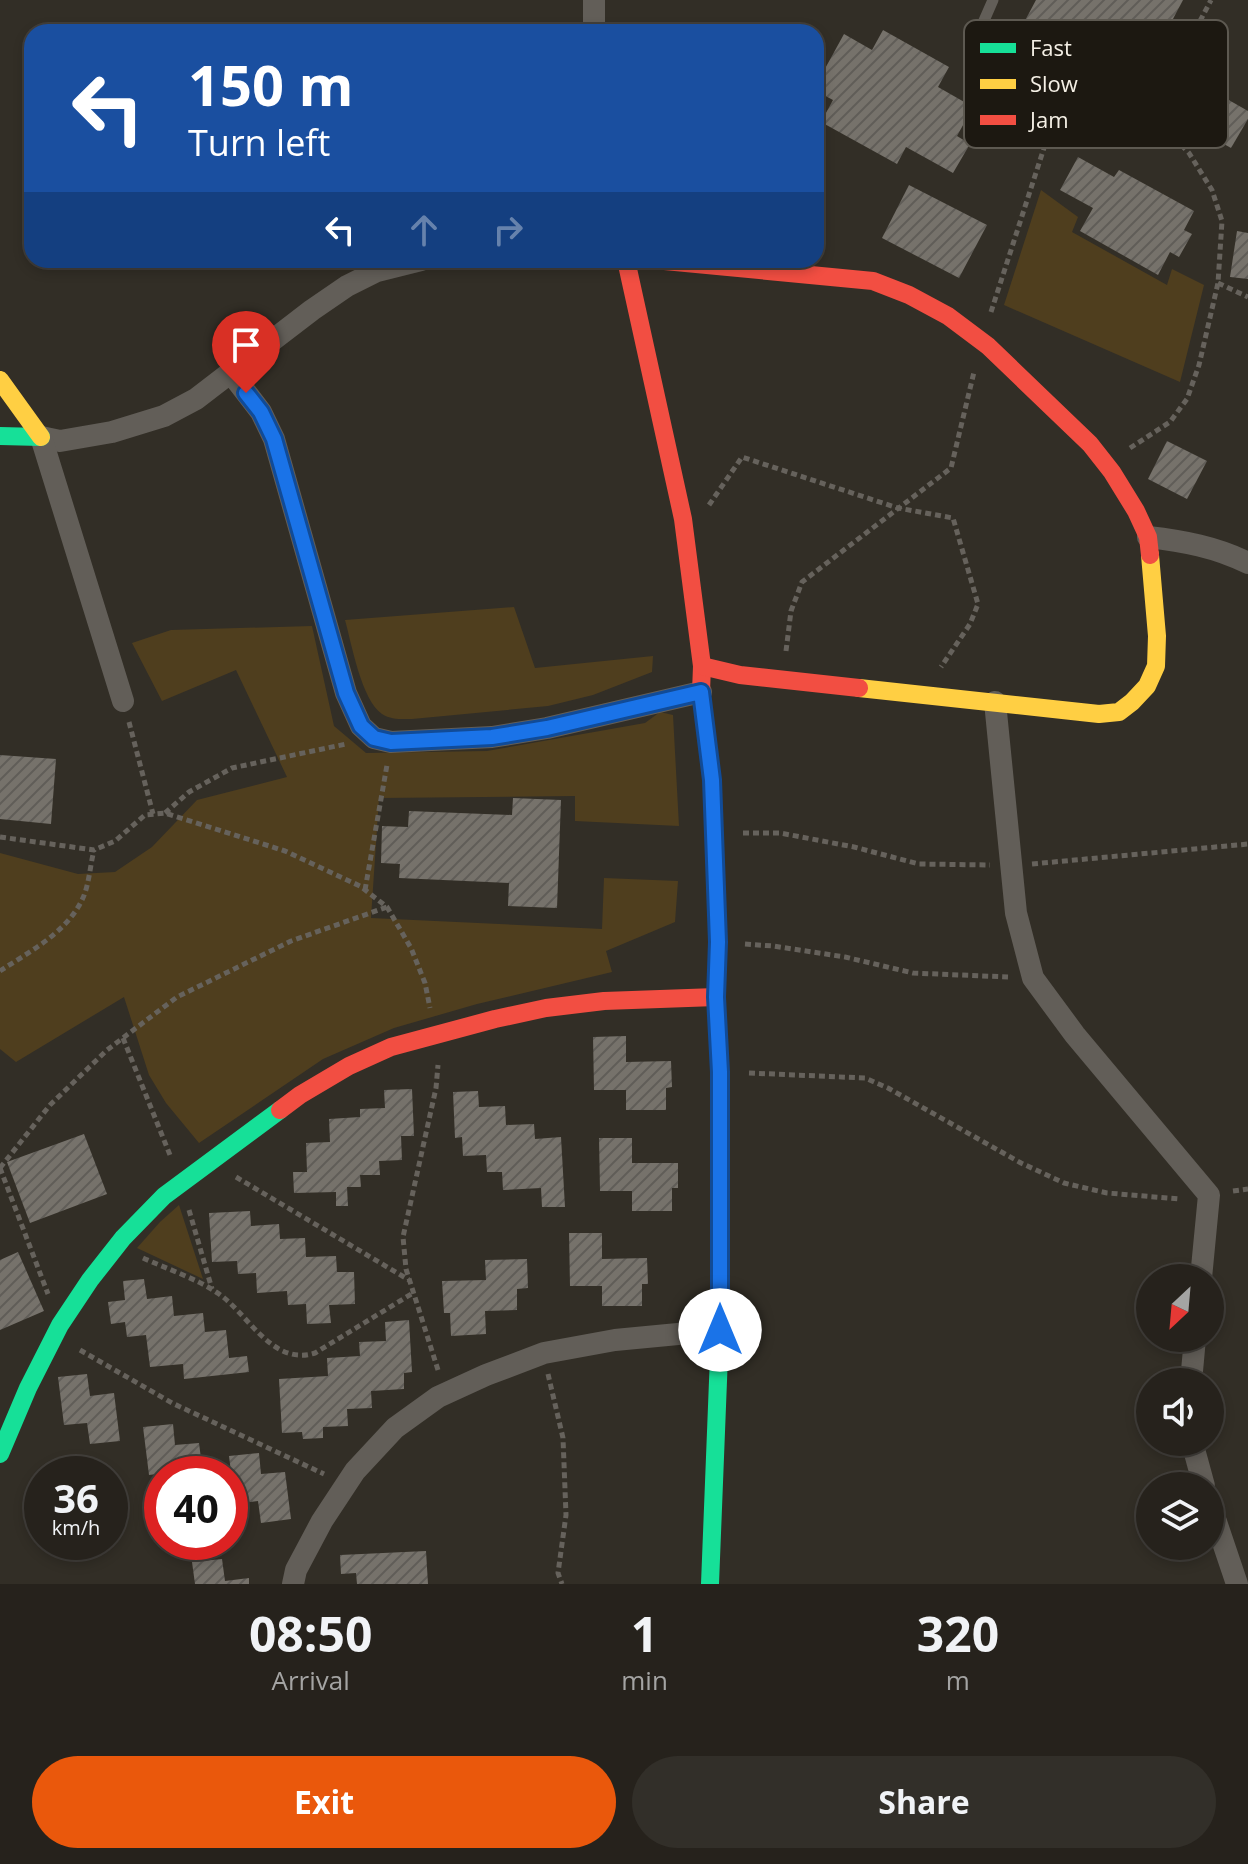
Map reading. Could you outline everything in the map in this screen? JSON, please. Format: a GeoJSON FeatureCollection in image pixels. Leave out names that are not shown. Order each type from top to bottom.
{"type":"FeatureCollection","features":[{"type":"Feature","properties":{"kind":"street"},"geometry":{"type":"LineString","coordinates":[[594,0],[594,24]]}},
{"type":"Feature","properties":{"kind":"street"},"geometry":{"type":"LineString","coordinates":[[0,436],[41,437],[60,441],[112,432],[164,416],[196,399],[347,286],[389,268]]}},
{"type":"Feature","properties":{"kind":"street"},"geometry":{"type":"LineString","coordinates":[[628,268],[683,519],[702,666],[701,692],[712,780],[720,1072],[720,1330],[710,1584]]}},
{"type":"Feature","properties":{"kind":"street"},"geometry":{"type":"LineString","coordinates":[[702,666],[740,675],[1099,714],[1119,712],[1132,702],[1147,686],[1156,666],[1157,636],[1148,537],[1136,511],[1090,444],[981,341],[948,316],[909,295],[873,281],[737,268]]}},
{"type":"Feature","properties":{"kind":"street"},"geometry":{"type":"LineString","coordinates":[[231,373],[261,412],[274,439],[346,693],[361,726],[383,740],[492,737],[547,728],[701,692]]}},
{"type":"Feature","properties":{"kind":"street"},"geometry":{"type":"LineString","coordinates":[[0,380],[41,437],[123,701]]}},
{"type":"Feature","properties":{"kind":"street"},"geometry":{"type":"LineString","coordinates":[[1148,537],[1212,548],[1248,563]]}},
{"type":"Feature","properties":{"kind":"street"},"geometry":{"type":"LineString","coordinates":[[995,702],[1016,913],[1033,978],[1075,1035],[1209,1195],[1202,1264]]}},
{"type":"Feature","properties":{"kind":"street"},"geometry":{"type":"LineString","coordinates":[[0,1454],[13,1413],[57,1330],[117,1246],[164,1196],[300,1095],[349,1066],[391,1047],[546,1008],[604,1001],[716,997]]}},
{"type":"Feature","properties":{"kind":"street"},"geometry":{"type":"LineString","coordinates":[[293,1584],[296,1570],[316,1533],[355,1471],[395,1428],[444,1394],[544,1353],[615,1340],[720,1330]]}},
{"type":"Feature","properties":{"kind":"street"},"geometry":{"type":"LineString","coordinates":[[1224,1545],[1237,1584]]}},
{"type":"Feature","properties":{"kind":"lane"},"geometry":{"type":"LineString","coordinates":[[984,20],[993,0]]}},
{"type":"Feature","properties":{"kind":"path"},"geometry":{"type":"LineString","coordinates":[[1201,20],[1211,0]]}},
{"type":"Feature","properties":{"kind":"path"},"geometry":{"type":"LineString","coordinates":[[783,679],[791,611],[802,582],[951,468],[981,341],[1044,148]]}},
{"type":"Feature","properties":{"kind":"path"},"geometry":{"type":"LineString","coordinates":[[1106,464],[1170,422],[1187,399],[1199,365],[1218,283],[1222,221],[1212,190],[1184,148]]}},
{"type":"Feature","properties":{"kind":"path"},"geometry":{"type":"LineString","coordinates":[[1218,283],[1248,297]]}},
{"type":"Feature","properties":{"kind":"path"},"geometry":{"type":"LineString","coordinates":[[683,519],[701,517],[742,457],[898,508],[953,518],[978,604],[970,624],[922,694]]}},
{"type":"Feature","properties":{"kind":"path"},"geometry":{"type":"LineString","coordinates":[[123,701],[153,814]]}},
{"type":"Feature","properties":{"kind":"path"},"geometry":{"type":"LineString","coordinates":[[165,813],[189,792],[232,768],[383,740],[365,890]]}},
{"type":"Feature","properties":{"kind":"path"},"geometry":{"type":"LineString","coordinates":[[0,837],[94,850],[115,841],[145,815],[165,813],[285,851],[365,890],[387,907],[411,948],[425,983],[439,1059],[436,1088],[403,1237],[406,1269],[444,1394]]}},
{"type":"Feature","properties":{"kind":"path"},"geometry":{"type":"LineString","coordinates":[[714,834],[780,833],[854,847],[919,864],[1010,866],[1248,844]]}},
{"type":"Feature","properties":{"kind":"path"},"geometry":{"type":"LineString","coordinates":[[0,971],[47,940],[72,916],[84,898],[94,850]]}},
{"type":"Feature","properties":{"kind":"path"},"geometry":{"type":"LineString","coordinates":[[346,1485],[172,1403],[57,1330],[0,1168],[50,1105],[107,1050],[177,997],[291,941],[387,907]]}},
{"type":"Feature","properties":{"kind":"path"},"geometry":{"type":"LineString","coordinates":[[718,942],[773,946],[845,957],[913,973],[1033,978]]}},
{"type":"Feature","properties":{"kind":"path"},"geometry":{"type":"LineString","coordinates":[[123,1038],[182,1183],[212,1290]]}},
{"type":"Feature","properties":{"kind":"path"},"geometry":{"type":"LineString","coordinates":[[720,1072],[865,1078],[1021,1163],[1064,1183],[1107,1193],[1178,1199],[1248,1189]]}},
{"type":"Feature","properties":{"kind":"path"},"geometry":{"type":"LineString","coordinates":[[212,1162],[409,1280]]}},
{"type":"Feature","properties":{"kind":"path"},"geometry":{"type":"LineString","coordinates":[[117,1246],[217,1292],[273,1346],[292,1355],[315,1353],[413,1293]]}},
{"type":"Feature","properties":{"kind":"path"},"geometry":{"type":"LineString","coordinates":[[544,1353],[563,1438],[566,1515],[558,1573],[562,1584]]}},
{"type":"Feature","properties":{"kind":"shaded area"},"geometry":{"type":"Polygon","coordinates":[[[1041,190],[1078,217],[1072,232],[1167,285],[1172,269],[1204,285],[1180,382],[1004,305],[1041,190]]]}},
{"type":"Feature","properties":{"kind":"shaded area"},"geometry":{"type":"Polygon","coordinates":[[[514,607],[535,668],[653,656],[652,672],[593,695],[548,706],[412,719],[385,716],[375,707],[358,671],[345,620],[514,607]]]}},
{"type":"Feature","properties":{"kind":"shaded area"},"geometry":{"type":"Polygon","coordinates":[[[312,626],[334,726],[366,753],[487,751],[645,723],[660,712],[673,715],[679,826],[575,821],[575,796],[379,798],[371,918],[602,929],[604,878],[678,881],[675,922],[606,951],[612,972],[477,1004],[394,1028],[323,1059],[199,1143],[166,1103],[149,1075],[124,997],[16,1062],[0,1049],[0,853],[78,874],[115,872],[152,847],[197,800],[287,777],[236,670],[162,701],[132,643],[171,630],[312,626]]]}},
{"type":"Feature","properties":{"kind":"shaded area"},"geometry":{"type":"Polygon","coordinates":[[[179,1205],[203,1279],[137,1248],[179,1205]]]}},
{"type":"Feature","properties":{"kind":"building"},"geometry":{"type":"Polygon","coordinates":[[[1036,0],[1183,0],[1172,20],[1025,20],[1036,0]]]}},
{"type":"Feature","properties":{"kind":"building"},"geometry":{"type":"Polygon","coordinates":[[[883,30],[949,67],[938,87],[964,102],[964,123],[957,136],[964,140],[964,148],[968,148],[953,173],[906,147],[897,164],[824,124],[824,116],[833,100],[824,95],[824,70],[844,34],[872,50],[883,30]]]}},
{"type":"Feature","properties":{"kind":"building"},"geometry":{"type":"Polygon","coordinates":[[[1228,100],[1248,111],[1248,119],[1231,148],[1228,146],[1228,100]]]}},
{"type":"Feature","properties":{"kind":"building"},"geometry":{"type":"Polygon","coordinates":[[[1078,157],[1114,177],[1119,170],[1194,211],[1184,230],[1192,234],[1179,257],[1170,252],[1158,275],[1080,231],[1093,208],[1060,190],[1078,157]]]}},
{"type":"Feature","properties":{"kind":"building"},"geometry":{"type":"Polygon","coordinates":[[[909,185],[987,225],[959,278],[882,238],[909,185]]]}},
{"type":"Feature","properties":{"kind":"building"},"geometry":{"type":"Polygon","coordinates":[[[1237,231],[1248,233],[1248,279],[1230,277],[1237,231]]]}},
{"type":"Feature","properties":{"kind":"building"},"geometry":{"type":"Polygon","coordinates":[[[1167,441],[1207,461],[1187,499],[1148,479],[1167,441]]]}},
{"type":"Feature","properties":{"kind":"building"},"geometry":{"type":"Polygon","coordinates":[[[0,755],[56,759],[51,824],[0,819],[0,755]]]}},
{"type":"Feature","properties":{"kind":"building"},"geometry":{"type":"Polygon","coordinates":[[[513,798],[561,800],[557,908],[508,906],[509,883],[399,878],[400,864],[381,863],[382,826],[408,827],[409,811],[512,815],[513,798]]]}},
{"type":"Feature","properties":{"kind":"building"},"geometry":{"type":"Polygon","coordinates":[[[626,1036],[626,1062],[671,1061],[672,1087],[666,1088],[666,1110],[626,1110],[626,1090],[594,1090],[593,1037],[626,1036]]]}},
{"type":"Feature","properties":{"kind":"building"},"geometry":{"type":"Polygon","coordinates":[[[412,1089],[414,1136],[401,1136],[402,1160],[379,1161],[380,1175],[360,1175],[361,1187],[347,1187],[348,1206],[336,1206],[336,1192],[294,1193],[293,1172],[307,1172],[306,1143],[330,1142],[329,1119],[360,1117],[360,1109],[385,1108],[384,1090],[412,1089]]]}},
{"type":"Feature","properties":{"kind":"building"},"geometry":{"type":"Polygon","coordinates":[[[478,1091],[479,1107],[505,1106],[506,1125],[534,1124],[535,1139],[561,1137],[565,1207],[542,1207],[541,1188],[503,1190],[502,1172],[487,1172],[486,1155],[463,1156],[462,1137],[455,1138],[453,1092],[478,1091]]]}},
{"type":"Feature","properties":{"kind":"building"},"geometry":{"type":"Polygon","coordinates":[[[84,1134],[107,1194],[30,1223],[7,1162],[84,1134]]]}},
{"type":"Feature","properties":{"kind":"building"},"geometry":{"type":"Polygon","coordinates":[[[599,1138],[632,1138],[632,1163],[678,1163],[678,1188],[672,1188],[672,1211],[632,1211],[632,1191],[600,1191],[599,1138]]]}},
{"type":"Feature","properties":{"kind":"building"},"geometry":{"type":"Polygon","coordinates":[[[250,1211],[251,1226],[279,1224],[280,1239],[305,1238],[306,1257],[336,1256],[337,1272],[354,1272],[355,1304],[329,1305],[331,1323],[307,1324],[306,1304],[288,1305],[287,1291],[257,1293],[256,1273],[238,1274],[237,1261],[212,1262],[209,1213],[250,1211]]]}},
{"type":"Feature","properties":{"kind":"building"},"geometry":{"type":"Polygon","coordinates":[[[569,1233],[602,1233],[602,1259],[647,1258],[648,1284],[642,1284],[642,1306],[602,1306],[602,1286],[570,1286],[569,1233]]]}},
{"type":"Feature","properties":{"kind":"building"},"geometry":{"type":"Polygon","coordinates":[[[18,1252],[44,1311],[0,1330],[0,1260],[18,1252]]]}},
{"type":"Feature","properties":{"kind":"building"},"geometry":{"type":"Polygon","coordinates":[[[527,1259],[528,1288],[517,1289],[517,1310],[485,1311],[486,1334],[451,1336],[450,1313],[444,1313],[442,1281],[486,1280],[485,1260],[527,1259]]]}},
{"type":"Feature","properties":{"kind":"building"},"geometry":{"type":"Polygon","coordinates":[[[144,1279],[147,1299],[172,1296],[174,1316],[203,1313],[205,1332],[226,1330],[229,1358],[247,1356],[249,1372],[184,1379],[183,1364],[150,1367],[146,1335],[127,1337],[125,1322],[111,1324],[108,1302],[125,1300],[123,1281],[144,1279]]]}},
{"type":"Feature","properties":{"kind":"building"},"geometry":{"type":"Polygon","coordinates":[[[409,1320],[412,1372],[404,1373],[404,1389],[371,1391],[372,1408],[347,1409],[348,1426],[323,1427],[323,1438],[303,1439],[302,1432],[282,1433],[279,1379],[328,1376],[327,1358],[360,1356],[359,1342],[386,1341],[385,1322],[409,1320]]]}},
{"type":"Feature","properties":{"kind":"building"},"geometry":{"type":"Polygon","coordinates":[[[87,1374],[90,1396],[114,1393],[120,1441],[90,1444],[87,1423],[64,1425],[58,1377],[87,1374]]]}},
{"type":"Feature","properties":{"kind":"building"},"geometry":{"type":"Polygon","coordinates":[[[173,1424],[175,1445],[199,1443],[201,1456],[147,1456],[143,1427],[173,1424]]]}},
{"type":"Feature","properties":{"kind":"building"},"geometry":{"type":"Polygon","coordinates":[[[259,1453],[261,1474],[285,1472],[291,1519],[261,1523],[258,1501],[248,1502],[248,1456],[229,1456],[259,1453]]]}},
{"type":"Feature","properties":{"kind":"building"},"geometry":{"type":"Polygon","coordinates":[[[426,1551],[428,1584],[357,1584],[356,1573],[341,1574],[340,1555],[426,1551]]]}},
{"type":"Feature","properties":{"kind":"building"},"geometry":{"type":"Polygon","coordinates":[[[222,1560],[225,1581],[249,1578],[249,1584],[195,1584],[192,1562],[222,1560]]]}},
{"type":"Feature","properties":{"kind":"traffic: fast"},"geometry":{"type":"LineString","coordinates":[[0,436],[41,437]]}},
{"type":"Feature","properties":{"kind":"traffic: fast"},"geometry":{"type":"LineString","coordinates":[[0,1454],[28,1388],[60,1325],[123,1238],[164,1196],[280,1110]]}},
{"type":"Feature","properties":{"kind":"traffic: fast"},"geometry":{"type":"LineString","coordinates":[[710,1584],[720,1330],[720,1197]]}},
{"type":"Feature","properties":{"kind":"traffic: slow"},"geometry":{"type":"LineString","coordinates":[[0,380],[41,437]]}},
{"type":"Feature","properties":{"kind":"traffic: slow"},"geometry":{"type":"LineString","coordinates":[[859,688],[1099,714],[1119,712],[1147,686],[1156,666],[1157,636],[1150,555]]}},
{"type":"Feature","properties":{"kind":"traffic: slow"},"geometry":{"type":"LineString","coordinates":[[716,894],[720,1197]]}},
{"type":"Feature","properties":{"kind":"traffic: jam"},"geometry":{"type":"LineString","coordinates":[[628,268],[683,519],[702,666],[701,692],[712,780],[716,894]]}},
{"type":"Feature","properties":{"kind":"traffic: jam"},"geometry":{"type":"LineString","coordinates":[[737,268],[873,281],[909,295],[948,316],[988,346],[1090,444],[1136,511],[1148,537],[1150,555]]}},
{"type":"Feature","properties":{"kind":"traffic: jam"},"geometry":{"type":"LineString","coordinates":[[702,666],[740,675],[859,688]]}},
{"type":"Feature","properties":{"kind":"traffic: jam"},"geometry":{"type":"LineString","coordinates":[[280,1110],[349,1066],[391,1047],[495,1019],[546,1008],[604,1001],[716,997]]}},
{"type":"Feature","properties":{"kind":"route"},"geometry":{"type":"LineString","coordinates":[[246,393],[261,412],[274,439],[346,693],[361,726],[374,738],[391,742],[492,737],[547,728],[701,692],[712,780],[718,942],[720,1330]]}}]}
